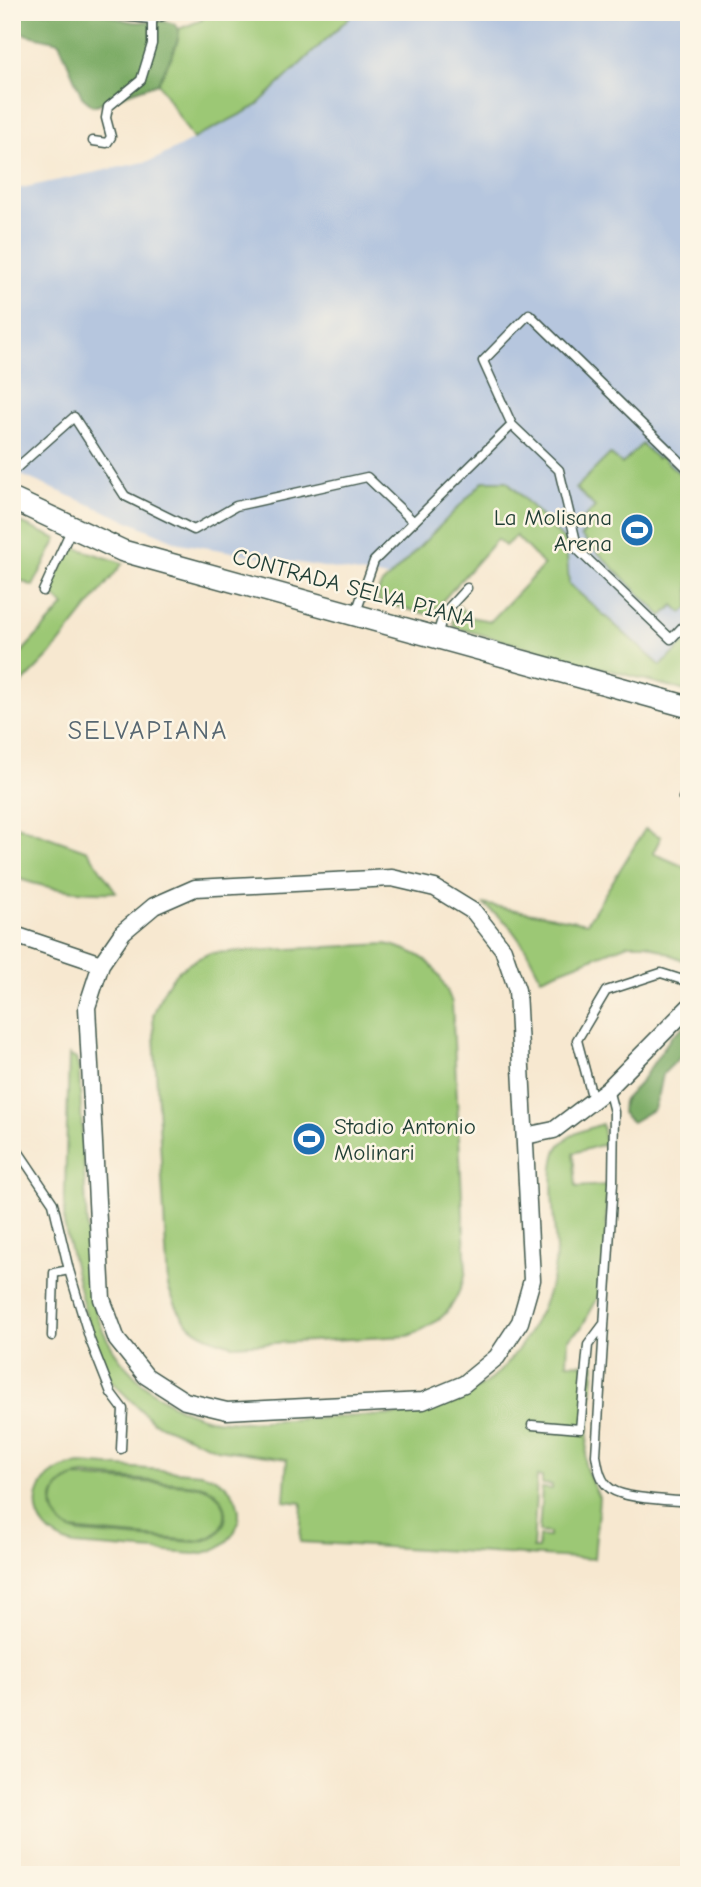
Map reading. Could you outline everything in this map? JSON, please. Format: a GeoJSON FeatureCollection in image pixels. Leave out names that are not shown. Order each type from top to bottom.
{"type":"FeatureCollection","features":[{"type":"Feature","properties":{"kind":"street"},"geometry":{"type":"LineString","coordinates":[[121,12],[157,13]]}},
{"type":"Feature","properties":{"kind":"street","name":"CONTRADA SELVA PIANA"},"geometry":{"type":"LineString","coordinates":[[12,499],[123,551],[689,707]]}},
{"type":"Feature","properties":{"kind":"street"},"geometry":{"type":"LineString","coordinates":[[392,878],[435,888],[474,912],[503,949],[517,990],[525,1136],[532,1280],[520,1322],[496,1357],[464,1384],[423,1401],[227,1411],[185,1401],[146,1376],[117,1339],[102,1299],[87,1007],[101,964],[123,932],[154,906],[195,888],[392,878]]}},
{"type":"Feature","properties":{"kind":"street"},"geometry":{"type":"LineString","coordinates":[[12,934],[101,964]]}},
{"type":"Feature","properties":{"kind":"street"},"geometry":{"type":"LineString","coordinates":[[525,1136],[554,1130],[608,1089],[689,1007]]}},
{"type":"Feature","properties":{"kind":"lane"},"geometry":{"type":"LineString","coordinates":[[93,141],[107,143],[111,137],[106,118],[108,107],[141,80],[152,44],[157,13]]}},
{"type":"Feature","properties":{"kind":"lane"},"geometry":{"type":"LineString","coordinates":[[689,470],[529,314],[484,361],[512,425],[559,470],[578,550],[671,639],[689,620]]}},
{"type":"Feature","properties":{"kind":"lane"},"geometry":{"type":"LineString","coordinates":[[12,472],[74,417],[125,496],[194,530],[236,506],[367,477],[414,522]]}},
{"type":"Feature","properties":{"kind":"lane"},"geometry":{"type":"LineString","coordinates":[[355,615],[374,561],[512,425]]}},
{"type":"Feature","properties":{"kind":"lane"},"geometry":{"type":"LineString","coordinates":[[43,591],[72,528]]}},
{"type":"Feature","properties":{"kind":"lane"},"geometry":{"type":"LineString","coordinates":[[436,638],[444,613],[467,588]]}},
{"type":"Feature","properties":{"kind":"lane"},"geometry":{"type":"LineString","coordinates":[[683,798],[689,786]]}},
{"type":"Feature","properties":{"kind":"lane"},"geometry":{"type":"LineString","coordinates":[[593,1100],[577,1040],[606,991],[661,973],[689,982]]}},
{"type":"Feature","properties":{"kind":"lane"},"geometry":{"type":"LineString","coordinates":[[608,1089],[614,1112],[613,1183],[596,1455],[599,1474],[610,1489],[626,1495],[689,1502]]}},
{"type":"Feature","properties":{"kind":"lane"},"geometry":{"type":"LineString","coordinates":[[12,1142],[53,1203],[69,1270],[94,1351],[111,1393],[123,1409],[121,1449]]}},
{"type":"Feature","properties":{"kind":"lane"},"geometry":{"type":"LineString","coordinates":[[52,1336],[54,1273],[69,1270]]}},
{"type":"Feature","properties":{"kind":"lane"},"geometry":{"type":"LineString","coordinates":[[532,1425],[580,1429],[588,1345],[603,1325]]}},
{"type":"Feature","properties":{"kind":"shaded area"},"geometry":{"type":"Polygon","coordinates":[[[355,12],[689,12],[689,483],[662,456],[657,460],[621,464],[610,454],[595,507],[584,518],[591,525],[581,536],[663,616],[674,605],[682,613],[689,607],[689,639],[662,666],[569,584],[566,542],[484,481],[389,578],[179,543],[12,471],[12,190],[154,160],[255,107],[355,12]]]}},
{"type":"Feature","properties":{"kind":"green space"},"geometry":{"type":"Polygon","coordinates":[[[12,12],[94,12],[131,22],[171,22],[178,28],[179,33],[158,83],[93,106],[82,97],[59,42],[12,28],[12,12]]]}},
{"type":"Feature","properties":{"kind":"green space"},"geometry":{"type":"Polygon","coordinates":[[[200,12],[355,12],[255,107],[193,139],[158,83],[174,50],[179,29],[202,20],[200,12]]]}},
{"type":"Feature","properties":{"kind":"green space","name":"La Molisana Arena"},"geometry":{"type":"Polygon","coordinates":[[[642,444],[657,459],[661,456],[689,483],[689,607],[682,613],[674,605],[662,616],[581,536],[591,525],[584,518],[595,507],[576,488],[610,454],[622,464],[642,444]]]}},
{"type":"Feature","properties":{"kind":"green space"},"geometry":{"type":"Polygon","coordinates":[[[484,481],[507,481],[566,542],[569,584],[661,666],[689,639],[689,692],[454,627],[454,616],[459,606],[469,617],[491,621],[544,565],[516,536],[505,546],[497,539],[430,615],[379,602],[379,588],[383,583],[484,481]]]}},
{"type":"Feature","properties":{"kind":"green space"},"geometry":{"type":"Polygon","coordinates":[[[12,519],[57,539],[33,586],[15,578],[12,580],[12,519]]]}},
{"type":"Feature","properties":{"kind":"green space"},"geometry":{"type":"Polygon","coordinates":[[[73,547],[123,563],[50,655],[12,694],[12,663],[64,606],[54,596],[54,581],[73,547]]]}},
{"type":"Feature","properties":{"kind":"green space"},"geometry":{"type":"Polygon","coordinates":[[[12,824],[88,851],[116,892],[63,890],[12,876],[12,824]]]}},
{"type":"Feature","properties":{"kind":"green space"},"geometry":{"type":"Polygon","coordinates":[[[645,829],[661,837],[653,853],[689,869],[689,963],[647,944],[628,944],[541,978],[526,949],[507,923],[483,904],[587,923],[645,829]]]}},
{"type":"Feature","properties":{"kind":"green space","name":"Stadio Antonio Molinari"},"geometry":{"type":"Polygon","coordinates":[[[386,944],[411,952],[428,963],[441,979],[452,1003],[466,1272],[457,1296],[439,1319],[408,1336],[233,1345],[208,1337],[184,1319],[168,1286],[153,1016],[162,993],[180,970],[210,953],[386,944]]]}},
{"type":"Feature","properties":{"kind":"green space"},"geometry":{"type":"Polygon","coordinates":[[[689,1022],[689,1051],[663,1074],[654,1109],[632,1122],[622,1113],[623,1101],[639,1084],[672,1036],[689,1022]]]}},
{"type":"Feature","properties":{"kind":"green space"},"geometry":{"type":"Polygon","coordinates":[[[69,1055],[76,1059],[79,1070],[88,1254],[93,1299],[108,1341],[134,1376],[169,1402],[213,1420],[241,1422],[420,1413],[455,1400],[492,1378],[509,1361],[529,1332],[545,1300],[555,1266],[552,1179],[556,1153],[569,1137],[602,1124],[605,1144],[573,1153],[576,1187],[607,1185],[606,1283],[581,1328],[568,1339],[567,1363],[595,1364],[585,1466],[599,1498],[594,1559],[300,1542],[302,1503],[284,1501],[287,1459],[217,1449],[153,1422],[110,1380],[91,1333],[64,1224],[69,1055]],[[537,1476],[533,1549],[538,1549],[539,1536],[549,1537],[549,1533],[539,1532],[542,1488],[552,1489],[552,1485],[542,1484],[542,1477],[537,1476]]]}},
{"type":"Feature","properties":{"kind":"green space"},"geometry":{"type":"Polygon","coordinates":[[[81,1464],[201,1473],[219,1480],[231,1491],[237,1503],[239,1517],[235,1530],[227,1541],[213,1550],[195,1554],[74,1545],[57,1538],[45,1527],[38,1515],[40,1488],[62,1468],[81,1464]],[[84,1475],[61,1484],[52,1502],[59,1521],[67,1528],[80,1533],[195,1542],[217,1534],[226,1516],[220,1497],[199,1485],[84,1475]]]}},
{"type":"Feature","properties":{"kind":"green space"},"geometry":{"type":"Polygon","coordinates":[[[74,1477],[199,1486],[219,1498],[224,1507],[223,1525],[208,1538],[195,1541],[70,1530],[57,1517],[54,1502],[59,1488],[74,1477]]]}},
{"type":"Feature","properties":{"kind":"place","name":"La Molisana Arena"},"geometry":{"type":"Point","coordinates":[637,530]}},
{"type":"Feature","properties":{"kind":"place","name":"Stadio Antonio Molinari"},"geometry":{"type":"Point","coordinates":[309,1139]}},
{"type":"Feature","properties":{"kind":"district","name":"SELVAPIANA"},"geometry":{"type":"Point","coordinates":[148,731]}}]}
